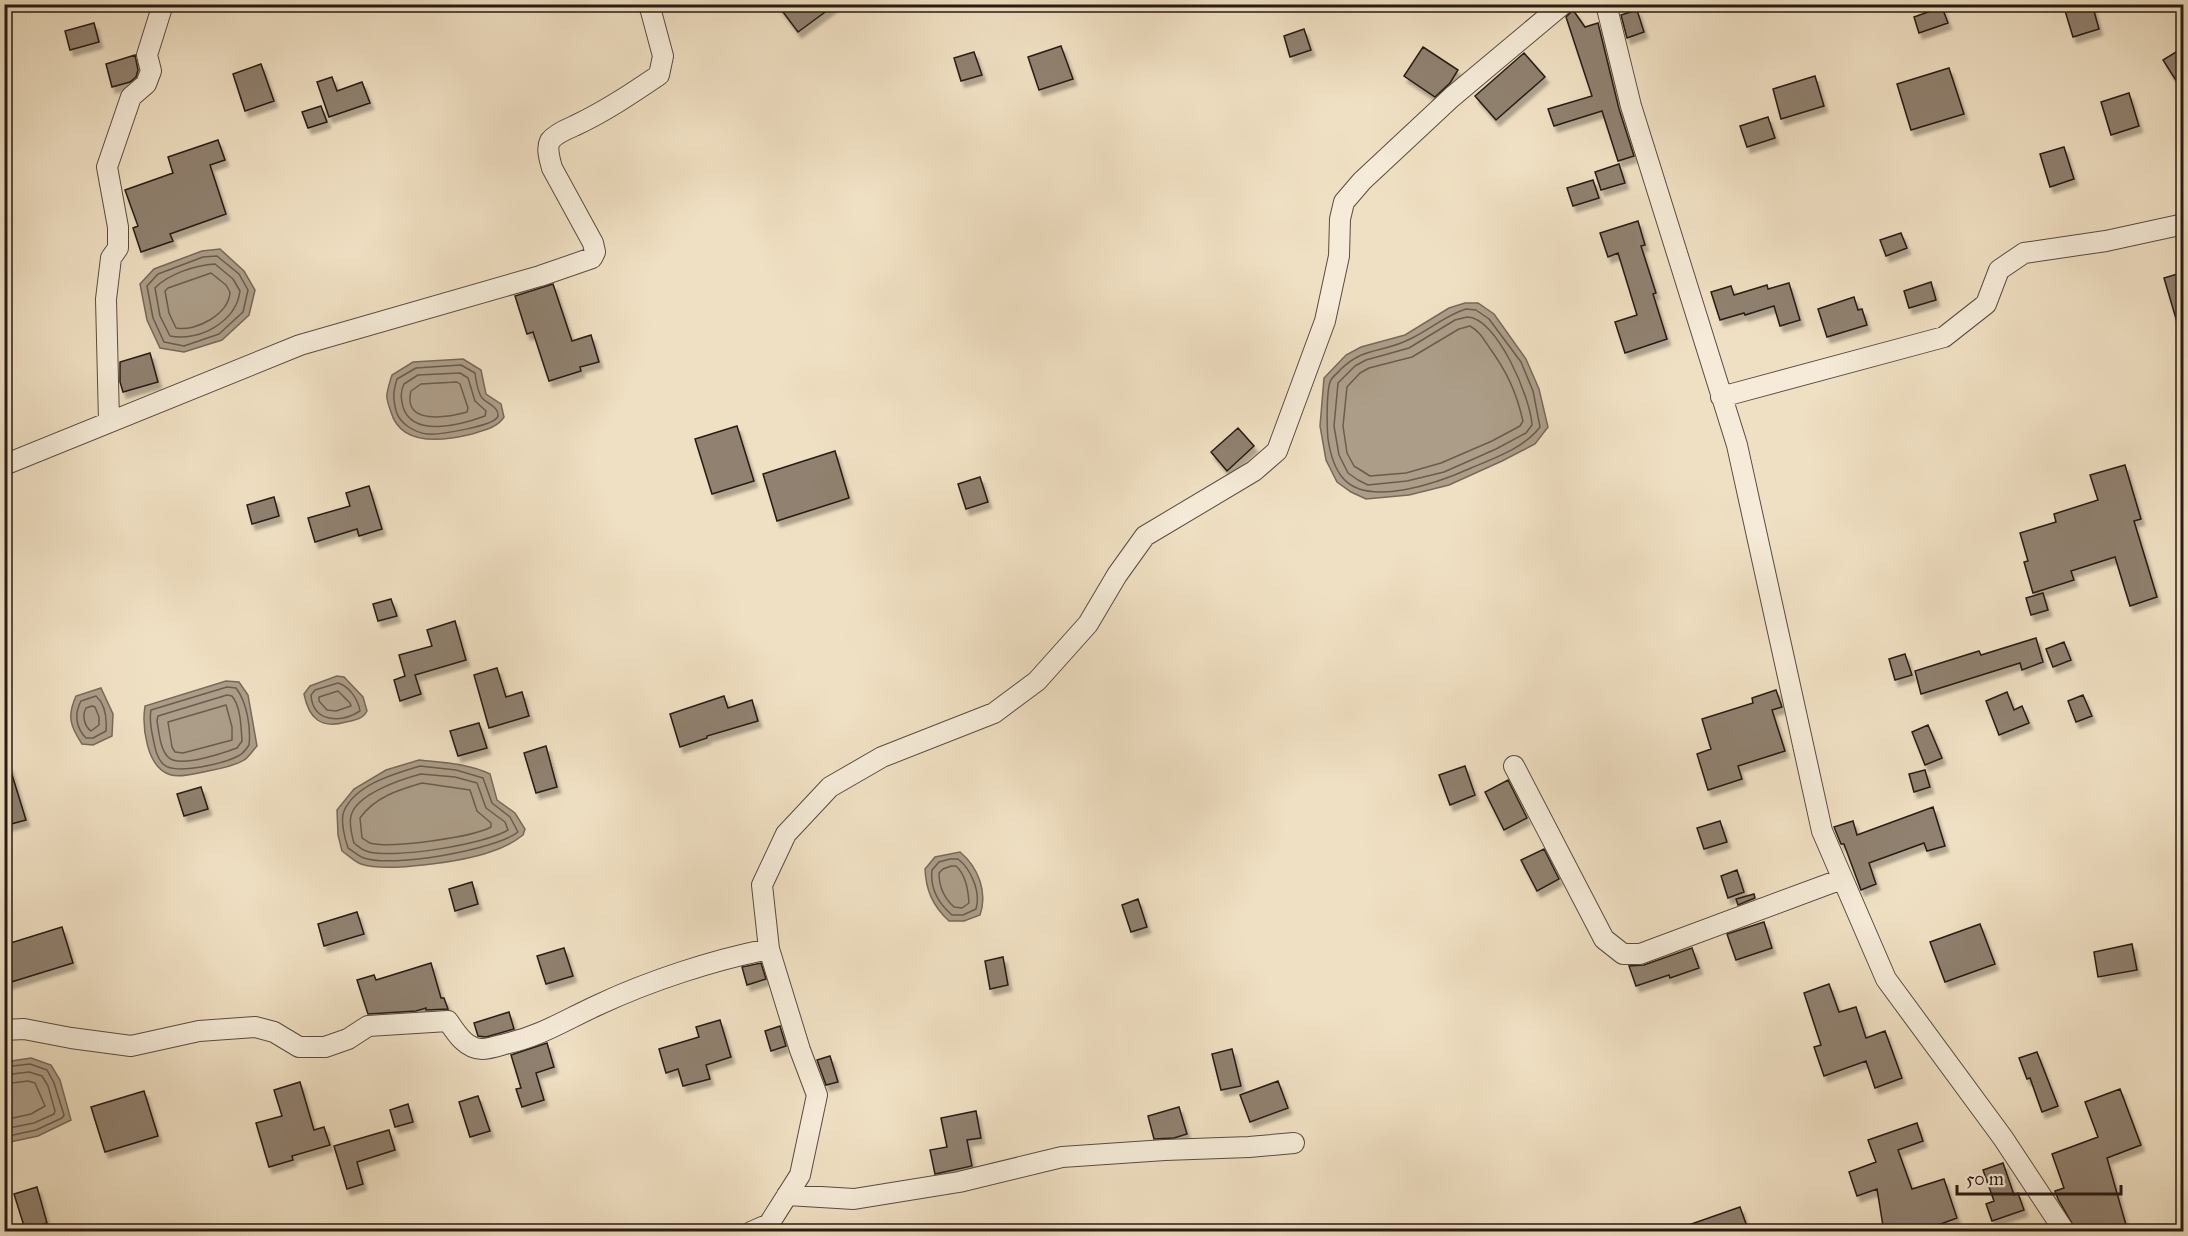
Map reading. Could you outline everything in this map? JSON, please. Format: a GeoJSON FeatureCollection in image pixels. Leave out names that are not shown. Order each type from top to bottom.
{"type":"FeatureCollection","features":[{"type":"Feature","properties":{"kind":"street"},"geometry":{"type":"LineString","coordinates":[[109,421],[106,299],[111,258],[118,248],[118,227],[107,166],[131,98],[146,84],[151,71],[147,55],[163,4]]}},
{"type":"Feature","properties":{"kind":"street"},"geometry":{"type":"LineString","coordinates":[[4,465],[300,345],[540,276],[592,258],[595,252],[593,243],[552,168],[549,144],[551,139],[563,131],[593,117],[659,75],[663,56],[649,4]]}},
{"type":"Feature","properties":{"kind":"street"},"geometry":{"type":"LineString","coordinates":[[751,1232],[769,1224],[800,1175],[817,1095],[800,1050],[769,949],[762,885],[786,834],[830,788],[882,756],[994,713],[1037,681],[1088,624],[1117,575],[1145,536],[1254,471],[1277,451],[1325,321],[1339,256],[1340,219],[1344,202],[1362,181],[1452,97],[1563,4]]}},
{"type":"Feature","properties":{"kind":"street"},"geometry":{"type":"LineString","coordinates":[[1606,4],[1631,106],[1737,445],[1822,831],[1886,979],[2004,1138],[2065,1232]]}},
{"type":"Feature","properties":{"kind":"street"},"geometry":{"type":"LineString","coordinates":[[1721,397],[1944,337],[1986,304],[2000,270],[2024,254],[2106,241],[2184,224]]}},
{"type":"Feature","properties":{"kind":"street"},"geometry":{"type":"LineString","coordinates":[[1514,766],[1604,939],[1623,954],[1640,954],[1842,879]]}},
{"type":"Feature","properties":{"kind":"street"},"geometry":{"type":"LineString","coordinates":[[4,1030],[24,1029],[131,1046],[199,1031],[255,1027],[274,1032],[299,1047],[325,1047],[348,1039],[368,1026],[448,1021],[456,1033],[471,1047],[483,1049],[550,1030],[597,1005],[655,982],[769,949]]}},
{"type":"Feature","properties":{"kind":"street"},"geometry":{"type":"LineString","coordinates":[[787,1195],[854,1199],[959,1182],[1062,1157],[1294,1143]]}},
{"type":"Feature","properties":{"kind":"water"},"geometry":{"type":"Polygon","coordinates":[[[220,249],[244,271],[255,290],[249,315],[222,340],[184,352],[160,348],[147,320],[140,284],[154,269],[202,251],[220,249]]]}},
{"type":"Feature","properties":{"kind":"water"},"geometry":{"type":"Polygon","coordinates":[[[1465,303],[1478,303],[1494,314],[1526,359],[1539,389],[1548,427],[1535,444],[1449,485],[1409,495],[1366,499],[1351,492],[1337,482],[1326,460],[1320,426],[1324,378],[1346,355],[1361,347],[1405,335],[1449,308],[1465,303]]]}},
{"type":"Feature","properties":{"kind":"water"},"geometry":{"type":"Polygon","coordinates":[[[463,359],[481,370],[486,394],[501,404],[504,417],[501,421],[486,430],[449,438],[425,439],[404,431],[396,423],[387,400],[392,375],[413,362],[463,359]]]}},
{"type":"Feature","properties":{"kind":"water"},"geometry":{"type":"Polygon","coordinates":[[[337,676],[344,677],[363,697],[367,711],[356,720],[337,724],[323,723],[309,710],[304,694],[310,686],[337,676]]]}},
{"type":"Feature","properties":{"kind":"water"},"geometry":{"type":"Polygon","coordinates":[[[226,681],[239,682],[248,695],[257,746],[244,760],[226,767],[180,776],[163,771],[151,755],[145,735],[145,706],[226,681]]]}},
{"type":"Feature","properties":{"kind":"water"},"geometry":{"type":"Polygon","coordinates":[[[101,688],[113,714],[112,736],[93,745],[82,744],[71,721],[73,703],[76,696],[101,688]]]}},
{"type":"Feature","properties":{"kind":"water"},"geometry":{"type":"Polygon","coordinates":[[[419,760],[464,766],[490,774],[497,800],[515,813],[525,829],[523,835],[512,843],[478,855],[406,867],[361,864],[342,851],[338,835],[337,810],[354,789],[386,770],[419,760]]]}},
{"type":"Feature","properties":{"kind":"water"},"geometry":{"type":"Polygon","coordinates":[[[960,852],[972,865],[980,880],[982,906],[980,915],[964,921],[949,921],[931,898],[925,869],[935,857],[960,852]]]}},
{"type":"Feature","properties":{"kind":"water"},"geometry":{"type":"Polygon","coordinates":[[[31,1058],[51,1065],[60,1080],[71,1120],[38,1136],[5,1143],[5,1062],[31,1058]]]}},
{"type":"Feature","properties":{"kind":"building"},"geometry":{"type":"Polygon","coordinates":[[[777,4],[836,4],[798,32],[777,4]]]}},
{"type":"Feature","properties":{"kind":"building"},"geometry":{"type":"Polygon","coordinates":[[[2063,4],[2092,4],[2099,29],[2073,37],[2063,4]]]}},
{"type":"Feature","properties":{"kind":"building"},"geometry":{"type":"Polygon","coordinates":[[[1942,7],[1948,23],[1919,33],[1914,17],[1942,7]]]}},
{"type":"Feature","properties":{"kind":"building"},"geometry":{"type":"Polygon","coordinates":[[[1573,10],[1585,27],[1598,23],[1619,109],[1634,156],[1618,161],[1602,111],[1554,126],[1548,109],[1592,96],[1566,17],[1573,10]]]}},
{"type":"Feature","properties":{"kind":"building"},"geometry":{"type":"Polygon","coordinates":[[[1637,10],[1644,32],[1627,38],[1621,15],[1637,10]]]}},
{"type":"Feature","properties":{"kind":"building"},"geometry":{"type":"Polygon","coordinates":[[[94,23],[99,42],[70,50],[65,31],[94,23]]]}},
{"type":"Feature","properties":{"kind":"building"},"geometry":{"type":"Polygon","coordinates":[[[1304,29],[1311,50],[1290,57],[1284,36],[1304,29]]]}},
{"type":"Feature","properties":{"kind":"building"},"geometry":{"type":"Polygon","coordinates":[[[1061,46],[1073,79],[1039,90],[1028,57],[1061,46]]]}},
{"type":"Feature","properties":{"kind":"building"},"geometry":{"type":"Polygon","coordinates":[[[1423,47],[1458,70],[1450,83],[1435,97],[1404,76],[1423,47]]]}},
{"type":"Feature","properties":{"kind":"building"},"geometry":{"type":"Polygon","coordinates":[[[2184,47],[2184,93],[2163,60],[2184,47]]]}},
{"type":"Feature","properties":{"kind":"building"},"geometry":{"type":"Polygon","coordinates":[[[974,52],[982,75],[961,81],[954,58],[974,52]]]}},
{"type":"Feature","properties":{"kind":"building"},"geometry":{"type":"Polygon","coordinates":[[[1524,53],[1545,77],[1496,120],[1475,96],[1524,53]]]}},
{"type":"Feature","properties":{"kind":"building"},"geometry":{"type":"Polygon","coordinates":[[[135,55],[138,70],[136,77],[130,82],[112,87],[106,64],[135,55]]]}},
{"type":"Feature","properties":{"kind":"building"},"geometry":{"type":"Polygon","coordinates":[[[261,64],[274,101],[245,111],[233,74],[261,64]]]}},
{"type":"Feature","properties":{"kind":"building"},"geometry":{"type":"Polygon","coordinates":[[[1949,68],[1964,114],[1911,130],[1897,84],[1949,68]]]}},
{"type":"Feature","properties":{"kind":"building"},"geometry":{"type":"Polygon","coordinates":[[[1815,76],[1824,106],[1781,119],[1773,89],[1815,76]]]}},
{"type":"Feature","properties":{"kind":"building"},"geometry":{"type":"Polygon","coordinates":[[[332,77],[337,91],[362,82],[370,103],[329,117],[317,82],[332,77]]]}},
{"type":"Feature","properties":{"kind":"building"},"geometry":{"type":"Polygon","coordinates":[[[2129,93],[2139,126],[2111,135],[2101,102],[2129,93]]]}},
{"type":"Feature","properties":{"kind":"building"},"geometry":{"type":"Polygon","coordinates":[[[321,106],[327,122],[308,128],[302,112],[321,106]]]}},
{"type":"Feature","properties":{"kind":"building"},"geometry":{"type":"Polygon","coordinates":[[[1768,117],[1775,138],[1747,147],[1740,126],[1768,117]]]}},
{"type":"Feature","properties":{"kind":"building"},"geometry":{"type":"Polygon","coordinates":[[[218,140],[225,160],[210,165],[226,214],[170,234],[173,241],[141,252],[133,228],[138,226],[125,190],[173,173],[168,157],[218,140]]]}},
{"type":"Feature","properties":{"kind":"building"},"geometry":{"type":"Polygon","coordinates":[[[2064,147],[2074,179],[2050,187],[2040,154],[2064,147]]]}},
{"type":"Feature","properties":{"kind":"building"},"geometry":{"type":"Polygon","coordinates":[[[1619,164],[1625,183],[1601,190],[1595,172],[1619,164]]]}},
{"type":"Feature","properties":{"kind":"building"},"geometry":{"type":"Polygon","coordinates":[[[1593,180],[1599,198],[1573,206],[1567,188],[1593,180]]]}},
{"type":"Feature","properties":{"kind":"building"},"geometry":{"type":"Polygon","coordinates":[[[1638,221],[1645,245],[1641,246],[1667,339],[1625,353],[1615,322],[1637,315],[1618,253],[1608,257],[1600,233],[1638,221]]]}},
{"type":"Feature","properties":{"kind":"building"},"geometry":{"type":"Polygon","coordinates":[[[1901,233],[1907,248],[1886,256],[1880,240],[1901,233]]]}},
{"type":"Feature","properties":{"kind":"building"},"geometry":{"type":"Polygon","coordinates":[[[2184,272],[2184,328],[2179,329],[2164,278],[2184,272]]]}},
{"type":"Feature","properties":{"kind":"building"},"geometry":{"type":"Polygon","coordinates":[[[1931,282],[1936,300],[1909,308],[1904,291],[1931,282]]]}},
{"type":"Feature","properties":{"kind":"building"},"geometry":{"type":"Polygon","coordinates":[[[1789,283],[1800,320],[1780,326],[1774,306],[1720,320],[1711,292],[1731,286],[1734,295],[1767,285],[1768,289],[1789,283]]]}},
{"type":"Feature","properties":{"kind":"building"},"geometry":{"type":"Polygon","coordinates":[[[553,284],[572,341],[591,335],[599,362],[580,367],[581,371],[549,381],[533,332],[527,334],[515,296],[553,284]]]}},
{"type":"Feature","properties":{"kind":"building"},"geometry":{"type":"Polygon","coordinates":[[[1854,297],[1858,310],[1862,309],[1867,325],[1827,337],[1818,309],[1854,297]]]}},
{"type":"Feature","properties":{"kind":"building"},"geometry":{"type":"Polygon","coordinates":[[[150,353],[158,382],[123,392],[120,382],[120,362],[150,353]]]}},
{"type":"Feature","properties":{"kind":"building"},"geometry":{"type":"Polygon","coordinates":[[[737,426],[754,481],[712,494],[695,439],[737,426]]]}},
{"type":"Feature","properties":{"kind":"building"},"geometry":{"type":"Polygon","coordinates":[[[1238,428],[1254,446],[1227,471],[1211,452],[1238,428]]]}},
{"type":"Feature","properties":{"kind":"building"},"geometry":{"type":"Polygon","coordinates":[[[835,451],[849,498],[777,521],[763,474],[835,451]]]}},
{"type":"Feature","properties":{"kind":"building"},"geometry":{"type":"Polygon","coordinates":[[[2125,465],[2141,519],[2134,521],[2157,597],[2130,606],[2115,557],[2071,571],[2074,580],[2033,593],[2024,562],[2028,561],[2020,533],[2056,522],[2054,514],[2098,500],[2090,475],[2125,465]]]}},
{"type":"Feature","properties":{"kind":"building"},"geometry":{"type":"Polygon","coordinates":[[[980,477],[988,502],[966,509],[958,484],[980,477]]]}},
{"type":"Feature","properties":{"kind":"building"},"geometry":{"type":"Polygon","coordinates":[[[369,486],[382,529],[359,536],[357,529],[315,542],[308,518],[350,506],[346,493],[369,486]]]}},
{"type":"Feature","properties":{"kind":"building"},"geometry":{"type":"Polygon","coordinates":[[[274,497],[279,516],[252,524],[247,505],[274,497]]]}},
{"type":"Feature","properties":{"kind":"building"},"geometry":{"type":"Polygon","coordinates":[[[2043,593],[2048,610],[2031,615],[2026,598],[2043,593]]]}},
{"type":"Feature","properties":{"kind":"building"},"geometry":{"type":"Polygon","coordinates":[[[391,599],[397,616],[378,621],[373,604],[391,599]]]}},
{"type":"Feature","properties":{"kind":"building"},"geometry":{"type":"Polygon","coordinates":[[[455,621],[466,660],[415,675],[421,694],[400,701],[394,680],[405,676],[399,655],[432,646],[427,630],[455,621]]]}},
{"type":"Feature","properties":{"kind":"building"},"geometry":{"type":"Polygon","coordinates":[[[2036,638],[2043,662],[2022,670],[2020,663],[1921,694],[1915,671],[1979,651],[1981,655],[2036,638]]]}},
{"type":"Feature","properties":{"kind":"building"},"geometry":{"type":"Polygon","coordinates":[[[2064,642],[2071,660],[2053,667],[2046,649],[2064,642]]]}},
{"type":"Feature","properties":{"kind":"building"},"geometry":{"type":"Polygon","coordinates":[[[1905,654],[1912,675],[1895,680],[1889,659],[1905,654]]]}},
{"type":"Feature","properties":{"kind":"building"},"geometry":{"type":"Polygon","coordinates":[[[497,668],[506,697],[522,692],[529,716],[489,728],[474,675],[497,668]]]}},
{"type":"Feature","properties":{"kind":"building"},"geometry":{"type":"Polygon","coordinates":[[[1776,690],[1782,707],[1772,710],[1785,751],[1738,766],[1742,779],[1708,790],[1697,754],[1711,749],[1702,719],[1753,703],[1752,698],[1776,690]]]}},
{"type":"Feature","properties":{"kind":"building"},"geometry":{"type":"Polygon","coordinates":[[[2007,692],[2014,710],[2022,706],[2029,723],[1999,735],[1986,701],[2007,692]]]}},
{"type":"Feature","properties":{"kind":"building"},"geometry":{"type":"Polygon","coordinates":[[[2083,695],[2092,716],[2076,722],[2068,701],[2083,695]]]}},
{"type":"Feature","properties":{"kind":"building"},"geometry":{"type":"Polygon","coordinates":[[[724,696],[728,708],[752,700],[758,721],[707,736],[707,738],[680,747],[670,714],[724,696]]]}},
{"type":"Feature","properties":{"kind":"building"},"geometry":{"type":"Polygon","coordinates":[[[479,723],[487,748],[458,756],[450,731],[479,723]]]}},
{"type":"Feature","properties":{"kind":"building"},"geometry":{"type":"Polygon","coordinates":[[[1928,725],[1942,758],[1925,765],[1912,732],[1928,725]]]}},
{"type":"Feature","properties":{"kind":"building"},"geometry":{"type":"Polygon","coordinates":[[[546,746],[557,787],[536,793],[524,753],[546,746]]]}},
{"type":"Feature","properties":{"kind":"building"},"geometry":{"type":"Polygon","coordinates":[[[9,765],[26,820],[4,826],[4,766],[9,765]]]}},
{"type":"Feature","properties":{"kind":"building"},"geometry":{"type":"Polygon","coordinates":[[[1465,766],[1475,795],[1450,805],[1439,775],[1465,766]]]}},
{"type":"Feature","properties":{"kind":"building"},"geometry":{"type":"Polygon","coordinates":[[[1925,770],[1930,787],[1914,792],[1909,774],[1925,770]]]}},
{"type":"Feature","properties":{"kind":"building"},"geometry":{"type":"Polygon","coordinates":[[[1508,780],[1527,818],[1504,830],[1485,792],[1508,780]]]}},
{"type":"Feature","properties":{"kind":"building"},"geometry":{"type":"Polygon","coordinates":[[[201,787],[208,809],[184,816],[177,794],[201,787]]]}},
{"type":"Feature","properties":{"kind":"building"},"geometry":{"type":"Polygon","coordinates":[[[1933,807],[1945,846],[1927,851],[1924,843],[1869,863],[1876,884],[1861,890],[1844,844],[1841,844],[1834,827],[1853,821],[1857,835],[1933,807]]]}},
{"type":"Feature","properties":{"kind":"building"},"geometry":{"type":"Polygon","coordinates":[[[1720,821],[1727,842],[1704,849],[1697,828],[1720,821]]]}},
{"type":"Feature","properties":{"kind":"building"},"geometry":{"type":"Polygon","coordinates":[[[1544,849],[1559,879],[1537,891],[1521,860],[1544,849]]]}},
{"type":"Feature","properties":{"kind":"building"},"geometry":{"type":"Polygon","coordinates":[[[1737,870],[1744,892],[1728,898],[1721,876],[1737,870]]]}},
{"type":"Feature","properties":{"kind":"building"},"geometry":{"type":"Polygon","coordinates":[[[472,882],[478,904],[455,911],[449,889],[472,882]]]}},
{"type":"Feature","properties":{"kind":"building"},"geometry":{"type":"Polygon","coordinates":[[[1754,894],[1755,898],[1738,905],[1736,899],[1754,894]]]}},
{"type":"Feature","properties":{"kind":"building"},"geometry":{"type":"Polygon","coordinates":[[[1138,899],[1147,927],[1131,932],[1122,905],[1138,899]]]}},
{"type":"Feature","properties":{"kind":"building"},"geometry":{"type":"Polygon","coordinates":[[[357,912],[364,934],[324,946],[318,924],[357,912]]]}},
{"type":"Feature","properties":{"kind":"building"},"geometry":{"type":"Polygon","coordinates":[[[1764,922],[1772,948],[1736,960],[1727,934],[1764,922]]]}},
{"type":"Feature","properties":{"kind":"building"},"geometry":{"type":"Polygon","coordinates":[[[1980,924],[1995,964],[1945,982],[1930,942],[1980,924]]]}},
{"type":"Feature","properties":{"kind":"building"},"geometry":{"type":"Polygon","coordinates":[[[62,927],[73,963],[8,983],[4,973],[4,945],[62,927]]]}},
{"type":"Feature","properties":{"kind":"building"},"geometry":{"type":"Polygon","coordinates":[[[2132,944],[2137,970],[2098,977],[2094,952],[2132,944]]]}},
{"type":"Feature","properties":{"kind":"building"},"geometry":{"type":"Polygon","coordinates":[[[564,948],[573,976],[546,984],[537,956],[564,948]]]}},
{"type":"Feature","properties":{"kind":"building"},"geometry":{"type":"Polygon","coordinates":[[[1692,948],[1699,968],[1636,986],[1629,966],[1644,965],[1692,948]]]}},
{"type":"Feature","properties":{"kind":"building"},"geometry":{"type":"Polygon","coordinates":[[[1003,957],[1008,985],[990,989],[985,961],[1003,957]]]}},
{"type":"Feature","properties":{"kind":"building"},"geometry":{"type":"Polygon","coordinates":[[[431,963],[441,998],[444,998],[448,1009],[426,1010],[426,1008],[416,1011],[368,1014],[357,980],[374,975],[376,980],[431,963]]]}},
{"type":"Feature","properties":{"kind":"building"},"geometry":{"type":"Polygon","coordinates":[[[761,963],[766,979],[747,985],[742,967],[761,963]]]}},
{"type":"Feature","properties":{"kind":"building"},"geometry":{"type":"Polygon","coordinates":[[[1829,984],[1839,1012],[1856,1007],[1866,1038],[1885,1031],[1902,1078],[1875,1088],[1866,1061],[1824,1076],[1814,1047],[1821,1045],[1804,993],[1829,984]]]}},
{"type":"Feature","properties":{"kind":"building"},"geometry":{"type":"Polygon","coordinates":[[[509,1012],[514,1029],[486,1037],[478,1036],[474,1023],[509,1012]]]}},
{"type":"Feature","properties":{"kind":"building"},"geometry":{"type":"Polygon","coordinates":[[[720,1020],[731,1057],[706,1065],[710,1079],[683,1086],[678,1069],[666,1073],[659,1049],[699,1037],[696,1027],[720,1020]]]}},
{"type":"Feature","properties":{"kind":"building"},"geometry":{"type":"Polygon","coordinates":[[[780,1026],[786,1046],[771,1051],[765,1031],[780,1026]]]}},
{"type":"Feature","properties":{"kind":"building"},"geometry":{"type":"Polygon","coordinates":[[[547,1043],[554,1067],[536,1073],[544,1100],[522,1107],[516,1089],[521,1088],[511,1055],[547,1043]]]}},
{"type":"Feature","properties":{"kind":"building"},"geometry":{"type":"Polygon","coordinates":[[[1232,1049],[1241,1086],[1221,1090],[1212,1054],[1232,1049]]]}},
{"type":"Feature","properties":{"kind":"building"},"geometry":{"type":"Polygon","coordinates":[[[2037,1052],[2058,1106],[2042,1112],[2030,1078],[2027,1079],[2019,1058],[2037,1052]]]}},
{"type":"Feature","properties":{"kind":"building"},"geometry":{"type":"Polygon","coordinates":[[[830,1056],[838,1082],[826,1085],[817,1060],[830,1056]]]}},
{"type":"Feature","properties":{"kind":"building"},"geometry":{"type":"Polygon","coordinates":[[[1278,1081],[1288,1108],[1250,1122],[1240,1095],[1278,1081]]]}},
{"type":"Feature","properties":{"kind":"building"},"geometry":{"type":"Polygon","coordinates":[[[300,1082],[314,1130],[324,1127],[330,1145],[292,1156],[293,1160],[269,1167],[256,1123],[282,1116],[274,1090],[300,1082]]]}},
{"type":"Feature","properties":{"kind":"building"},"geometry":{"type":"Polygon","coordinates":[[[2120,1089],[2141,1145],[2107,1158],[2128,1232],[2077,1232],[2055,1191],[2064,1188],[2052,1154],[2098,1137],[2085,1102],[2120,1089]]]}},
{"type":"Feature","properties":{"kind":"building"},"geometry":{"type":"Polygon","coordinates":[[[144,1091],[158,1136],[105,1152],[91,1107],[144,1091]]]}},
{"type":"Feature","properties":{"kind":"building"},"geometry":{"type":"Polygon","coordinates":[[[478,1096],[490,1131],[470,1137],[459,1102],[478,1096]]]}},
{"type":"Feature","properties":{"kind":"building"},"geometry":{"type":"Polygon","coordinates":[[[408,1104],[413,1122],[395,1127],[390,1110],[408,1104]]]}},
{"type":"Feature","properties":{"kind":"building"},"geometry":{"type":"Polygon","coordinates":[[[1179,1107],[1187,1134],[1174,1138],[1154,1139],[1148,1116],[1179,1107]]]}},
{"type":"Feature","properties":{"kind":"building"},"geometry":{"type":"Polygon","coordinates":[[[976,1111],[981,1138],[967,1140],[972,1166],[935,1174],[930,1150],[947,1147],[941,1118],[976,1111]]]}},
{"type":"Feature","properties":{"kind":"building"},"geometry":{"type":"Polygon","coordinates":[[[1917,1123],[1923,1141],[1898,1150],[1912,1189],[1944,1179],[1957,1218],[1919,1232],[1884,1232],[1877,1189],[1857,1196],[1849,1172],[1876,1162],[1868,1140],[1917,1123]]]}},
{"type":"Feature","properties":{"kind":"building"},"geometry":{"type":"Polygon","coordinates":[[[389,1130],[395,1150],[357,1162],[363,1184],[347,1189],[334,1146],[389,1130]]]}},
{"type":"Feature","properties":{"kind":"building"},"geometry":{"type":"Polygon","coordinates":[[[2003,1163],[2014,1195],[2018,1193],[2024,1210],[1992,1221],[1986,1204],[1994,1201],[1983,1170],[2003,1163]]]}},
{"type":"Feature","properties":{"kind":"building"},"geometry":{"type":"Polygon","coordinates":[[[37,1187],[47,1223],[25,1229],[14,1194],[37,1187]]]}},
{"type":"Feature","properties":{"kind":"building"},"geometry":{"type":"Polygon","coordinates":[[[1740,1207],[1749,1232],[1677,1232],[1677,1229],[1740,1207]]]}}]}
